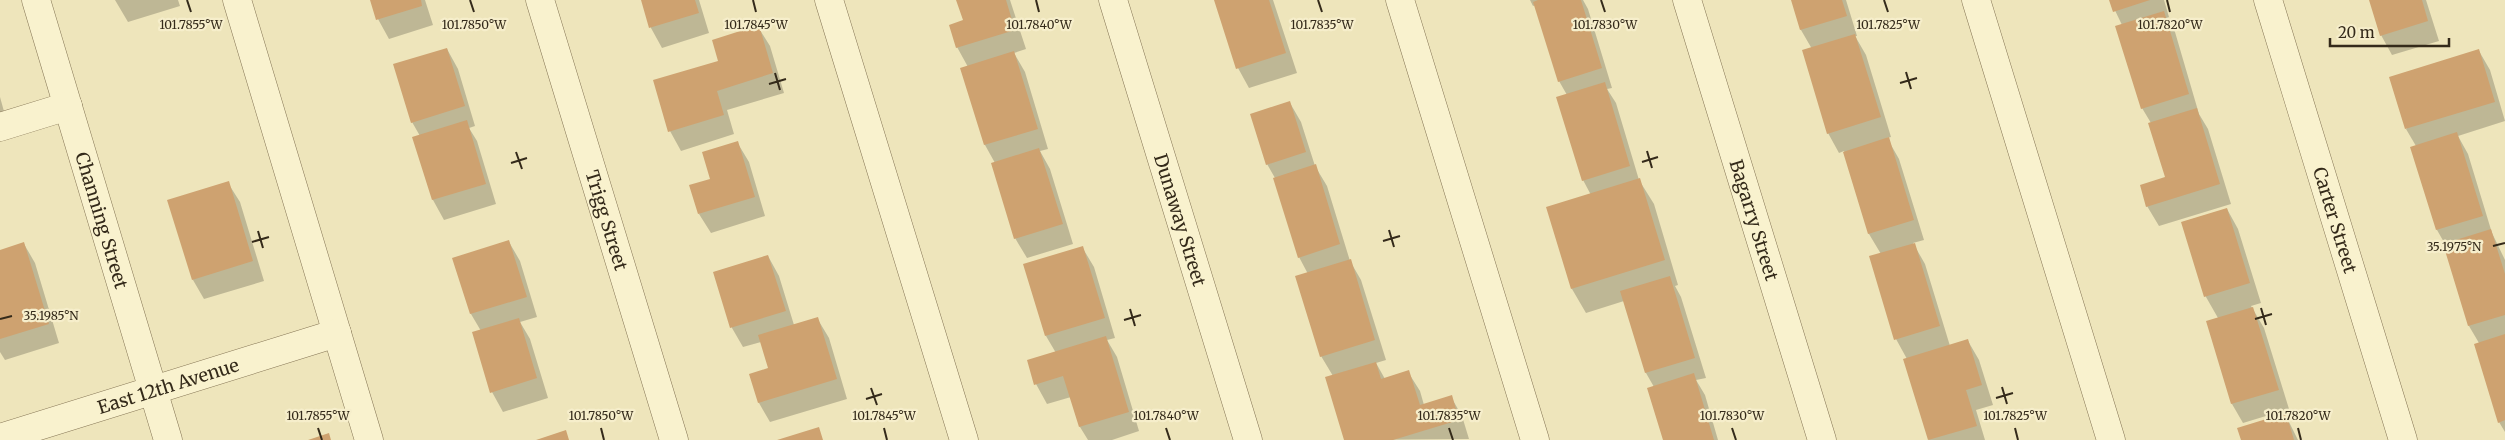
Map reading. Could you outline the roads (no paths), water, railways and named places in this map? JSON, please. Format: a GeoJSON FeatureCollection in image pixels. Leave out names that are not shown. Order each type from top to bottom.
{"type":"FeatureCollection","features":[{"type":"Feature","properties":{"kind":"street","name":"Channing Street"},"geometry":{"type":"LineString","coordinates":[[36,0],[168,440]]}},
{"type":"Feature","properties":{"kind":"street"},"geometry":{"type":"LineString","coordinates":[[237,0],[369,440]]}},
{"type":"Feature","properties":{"kind":"street","name":"Trigg Street"},"geometry":{"type":"LineString","coordinates":[[540,0],[674,440]]}},
{"type":"Feature","properties":{"kind":"street"},"geometry":{"type":"LineString","coordinates":[[830,0],[964,440]]}},
{"type":"Feature","properties":{"kind":"street","name":"Dunaway Street"},"geometry":{"type":"LineString","coordinates":[[1113,0],[1248,440]]}},
{"type":"Feature","properties":{"kind":"street"},"geometry":{"type":"LineString","coordinates":[[1400,0],[1535,440]]}},
{"type":"Feature","properties":{"kind":"street","name":"Bagarry Street"},"geometry":{"type":"LineString","coordinates":[[1687,0],[1822,440]]}},
{"type":"Feature","properties":{"kind":"street"},"geometry":{"type":"LineString","coordinates":[[1976,0],[2111,440]]}},
{"type":"Feature","properties":{"kind":"street","name":"Carter Street"},"geometry":{"type":"LineString","coordinates":[[2268,0],[2402,440]]}},
{"type":"Feature","properties":{"kind":"street"},"geometry":{"type":"LineString","coordinates":[[0,127],[68,106]]}},
{"type":"Feature","properties":{"kind":"street","name":"East 12th Avenue"},"geometry":{"type":"LineString","coordinates":[[0,438],[337,334]]}}]}
